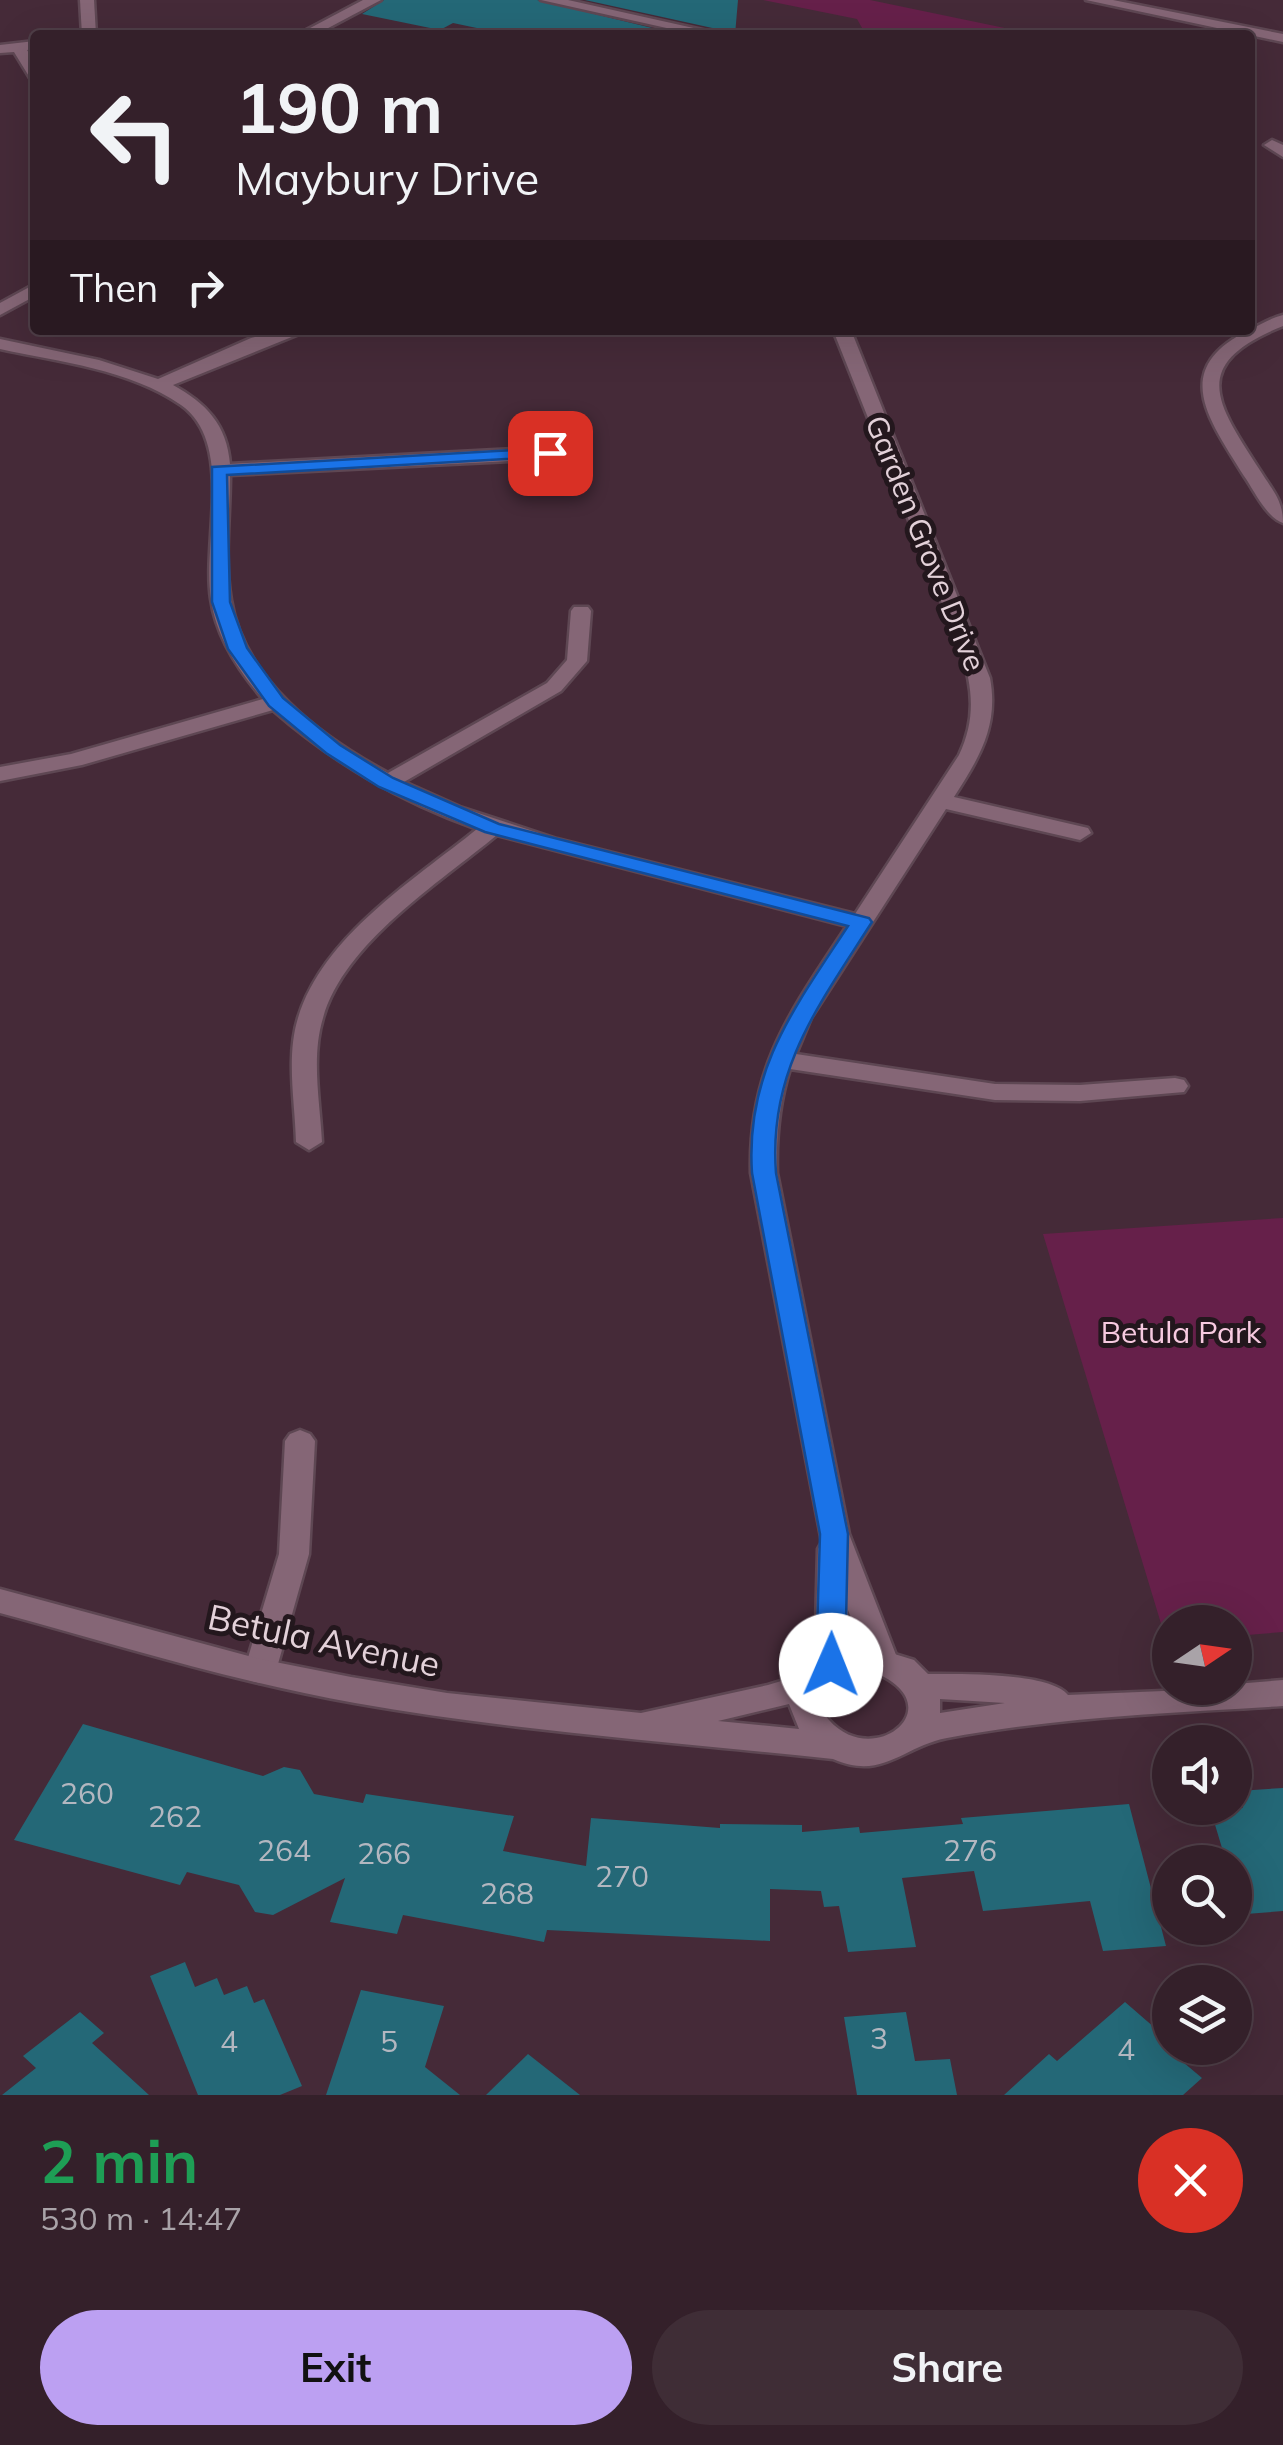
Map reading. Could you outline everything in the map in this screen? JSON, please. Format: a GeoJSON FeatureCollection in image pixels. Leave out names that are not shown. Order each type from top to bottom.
{"type":"FeatureCollection","features":[{"type":"Feature","properties":{"kind":"street"},"geometry":{"type":"LineString","coordinates":[[87,0],[90,30]]}},
{"type":"Feature","properties":{"kind":"street"},"geometry":{"type":"LineString","coordinates":[[313,30],[374,0]]}},
{"type":"Feature","properties":{"kind":"street"},"geometry":{"type":"LineString","coordinates":[[548,0],[694,30]]}},
{"type":"Feature","properties":{"kind":"street"},"geometry":{"type":"LineString","coordinates":[[1093,0],[1243,30]]}},
{"type":"Feature","properties":{"kind":"street"},"geometry":{"type":"LineString","coordinates":[[1255,32],[1283,38]]}},
{"type":"Feature","properties":{"kind":"street"},"geometry":{"type":"LineString","coordinates":[[0,49],[30,45]]}},
{"type":"Feature","properties":{"kind":"street"},"geometry":{"type":"LineString","coordinates":[[18,46],[30,66]]}},
{"type":"Feature","properties":{"kind":"street"},"geometry":{"type":"LineString","coordinates":[[0,310],[30,291]]}},
{"type":"Feature","properties":{"kind":"street"},"geometry":{"type":"LineString","coordinates":[[1255,327],[1283,320]]}},
{"type":"Feature","properties":{"kind":"street"},"geometry":{"type":"LineString","coordinates":[[158,384],[282,335]]}},
{"type":"Feature","properties":{"kind":"street","name":"Garden Grove Drive"},"geometry":{"type":"LineString","coordinates":[[844,335],[971,651],[984,696],[980,736],[942,802],[799,1018],[779,1059],[767,1098],[762,1139],[764,1173],[834,1534],[882,1660]]}},
{"type":"Feature","properties":{"kind":"street"},"geometry":{"type":"LineString","coordinates":[[1244,335],[1214,363],[1208,378],[1209,392],[1223,425],[1283,517]]}},
{"type":"Feature","properties":{"kind":"street"},"geometry":{"type":"LineString","coordinates":[[0,344],[158,384],[204,416],[217,439],[221,602],[238,649],[276,702],[318,739],[386,783],[492,828],[861,922]]}},
{"type":"Feature","properties":{"kind":"street"},"geometry":{"type":"LineString","coordinates":[[218,470],[550,453]]}},
{"type":"Feature","properties":{"kind":"street"},"geometry":{"type":"LineString","coordinates":[[386,783],[554,687],[577,661],[581,611]]}},
{"type":"Feature","properties":{"kind":"street"},"geometry":{"type":"LineString","coordinates":[[0,774],[74,760],[276,702]]}},
{"type":"Feature","properties":{"kind":"street"},"geometry":{"type":"LineString","coordinates":[[942,802],[1080,833]]}},
{"type":"Feature","properties":{"kind":"street"},"geometry":{"type":"LineString","coordinates":[[309,1142],[309,1022],[328,975],[389,916],[492,828]]}},
{"type":"Feature","properties":{"kind":"street"},"geometry":{"type":"LineString","coordinates":[[779,1059],[995,1092],[1080,1093],[1174,1086]]}},
{"type":"Feature","properties":{"kind":"street"},"geometry":{"type":"LineString","coordinates":[[260,1671],[294,1554],[300,1442]]}},
{"type":"Feature","properties":{"kind":"street","name":"Garden Grove Drive"},"geometry":{"type":"LineString","coordinates":[[821,1674],[834,1534]]}},
{"type":"Feature","properties":{"kind":"street","name":"Betula Avenue"},"geometry":{"type":"LineString","coordinates":[[0,1601],[260,1671],[447,1706],[875,1753],[894,1749],[920,1730],[995,1714],[1079,1704],[1283,1693]]}},
{"type":"Feature","properties":{"kind":"street","name":"Betula Avenue"},"geometry":{"type":"LineString","coordinates":[[638,1724],[768,1698],[865,1658],[882,1660]]}},
{"type":"Feature","properties":{"kind":"street"},"geometry":{"type":"LineString","coordinates":[[882,1660],[897,1666],[920,1686],[926,1716],[920,1730]]}},
{"type":"Feature","properties":{"kind":"street"},"geometry":{"type":"LineString","coordinates":[[821,1674],[807,1711],[813,1725],[838,1746]]}},
{"type":"Feature","properties":{"kind":"street","name":"Betula Avenue"},"geometry":{"type":"LineString","coordinates":[[920,1686],[990,1687],[1079,1704]]}},
{"type":"Feature","properties":{"kind":"green space"},"geometry":{"type":"Polygon","coordinates":[[[763,0],[870,0],[1015,30],[863,30],[857,19],[763,0]]]}},
{"type":"Feature","properties":{"kind":"green space","name":"Betula Park"},"geometry":{"type":"Polygon","coordinates":[[[1283,1218],[1283,1632],[1252,1635],[1252,1605],[1155,1605],[1043,1234],[1283,1218]]]}},
{"type":"Feature","properties":{"kind":"building"},"geometry":{"type":"Polygon","coordinates":[[[384,0],[537,0],[660,30],[486,30],[453,23],[440,30],[362,14],[384,0]]]}},
{"type":"Feature","properties":{"kind":"building"},"geometry":{"type":"Polygon","coordinates":[[[585,0],[738,0],[735,30],[585,0]]]}},
{"type":"Feature","properties":{"kind":"building"},"geometry":{"type":"Polygon","coordinates":[[[83,1724],[263,1776],[284,1767],[300,1770],[314,1794],[363,1803],[366,1794],[514,1816],[503,1851],[586,1866],[591,1818],[720,1828],[720,1824],[802,1825],[802,1832],[859,1827],[860,1833],[963,1824],[961,1818],[1129,1804],[1152,1892],[1152,1945],[1166,1946],[1103,1951],[1090,1901],[983,1911],[974,1871],[902,1878],[916,1947],[848,1952],[839,1906],[824,1907],[821,1891],[770,1889],[770,1941],[547,1930],[544,1942],[403,1915],[397,1934],[330,1922],[345,1878],[273,1915],[255,1912],[239,1885],[187,1872],[180,1885],[14,1840],[83,1724]]]}},
{"type":"Feature","properties":{"kind":"building"},"geometry":{"type":"Polygon","coordinates":[[[1283,1788],[1283,1911],[1252,1914],[1252,1845],[1221,1845],[1215,1825],[1252,1825],[1252,1790],[1283,1788]]]}},
{"type":"Feature","properties":{"kind":"building"},"geometry":{"type":"Polygon","coordinates":[[[185,1962],[195,1987],[217,1978],[224,1995],[247,1986],[254,2003],[264,1999],[302,2086],[280,2095],[198,2095],[150,1976],[185,1962]]]}},
{"type":"Feature","properties":{"kind":"building"},"geometry":{"type":"Polygon","coordinates":[[[361,1990],[444,2006],[425,2067],[460,2095],[326,2095],[361,1990]]]}},
{"type":"Feature","properties":{"kind":"building"},"geometry":{"type":"Polygon","coordinates":[[[1125,2002],[1152,2025],[1152,2065],[1187,2065],[1202,2078],[1183,2095],[1004,2095],[1049,2054],[1057,2061],[1125,2002]]]}},
{"type":"Feature","properties":{"kind":"building"},"geometry":{"type":"Polygon","coordinates":[[[80,2012],[104,2033],[92,2043],[149,2095],[2,2095],[36,2068],[23,2056],[80,2012]]]}},
{"type":"Feature","properties":{"kind":"building"},"geometry":{"type":"Polygon","coordinates":[[[906,2012],[915,2061],[950,2059],[957,2095],[857,2095],[844,2017],[906,2012]]]}},
{"type":"Feature","properties":{"kind":"building"},"geometry":{"type":"Polygon","coordinates":[[[528,2054],[580,2095],[486,2095],[528,2054]]]}},
{"type":"Feature","properties":{"kind":"route"},"geometry":{"type":"LineString","coordinates":[[550,453],[218,470],[221,602],[238,649],[276,702],[304,728],[386,783],[492,828],[861,922],[799,1018],[779,1059],[767,1098],[762,1139],[764,1173],[834,1534],[831,1665]]}}]}
